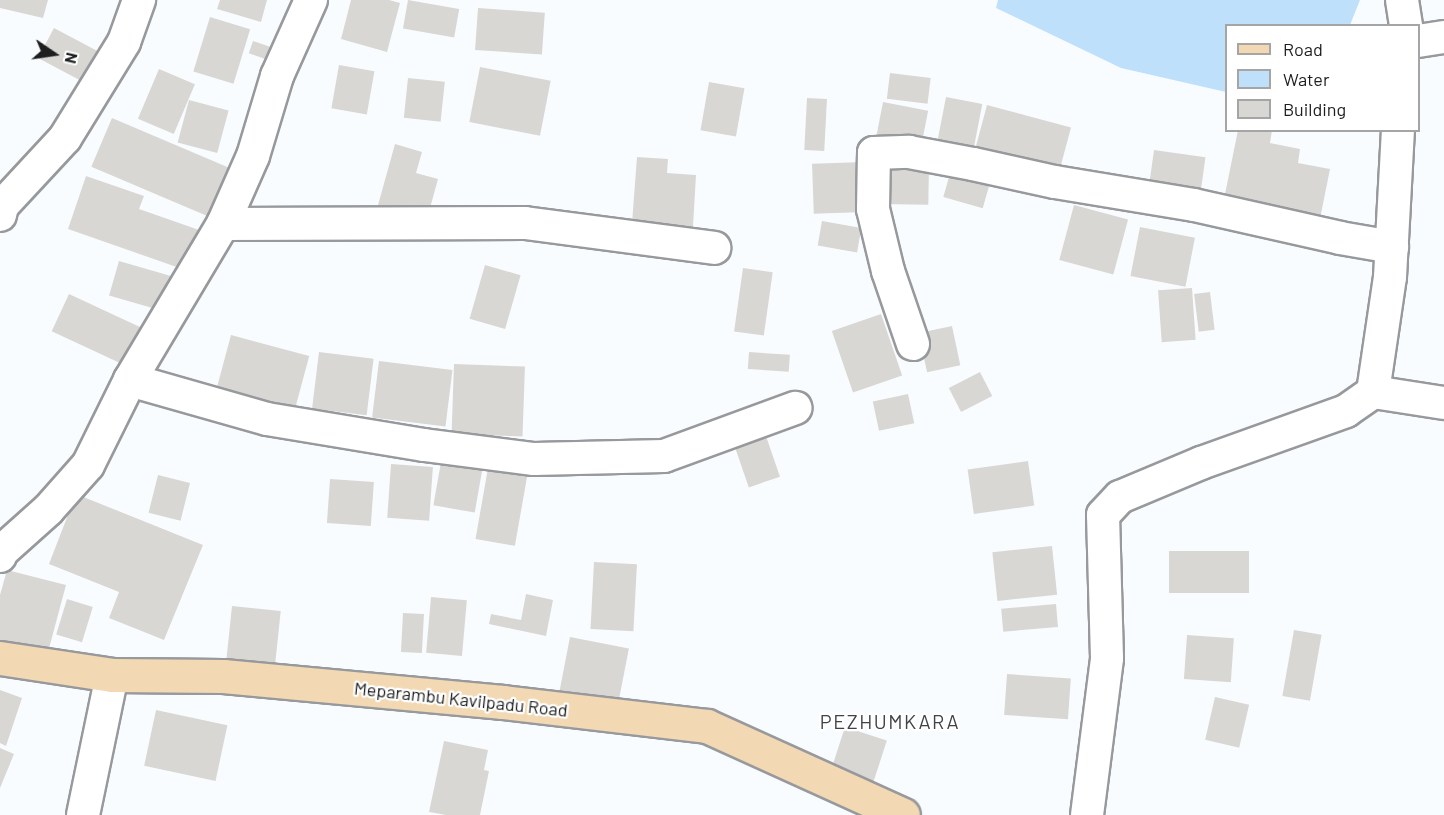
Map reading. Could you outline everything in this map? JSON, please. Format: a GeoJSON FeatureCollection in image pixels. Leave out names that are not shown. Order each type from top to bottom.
{"type":"FeatureCollection","features":[{"type":"Feature","properties":{"kind":"main road","name":"Meparambu Kavilpadu Road"},"geometry":{"type":"LineString","coordinates":[[0,658],[112,675],[223,676],[503,702],[707,726],[903,815]]}},
{"type":"Feature","properties":{"kind":"street"},"geometry":{"type":"LineString","coordinates":[[0,215],[2,206],[65,138],[124,42],[139,0]]}},
{"type":"Feature","properties":{"kind":"street"},"geometry":{"type":"LineString","coordinates":[[0,556],[1,552],[48,510],[88,465],[130,380],[224,224],[253,156],[277,76],[311,0]]}},
{"type":"Feature","properties":{"kind":"street"},"geometry":{"type":"LineString","coordinates":[[1402,0],[1406,24]]}},
{"type":"Feature","properties":{"kind":"street"},"geometry":{"type":"LineString","coordinates":[[1420,41],[1444,37]]}},
{"type":"Feature","properties":{"kind":"street"},"geometry":{"type":"LineString","coordinates":[[1373,392],[1392,247],[1398,132]]}},
{"type":"Feature","properties":{"kind":"street"},"geometry":{"type":"LineString","coordinates":[[913,344],[888,271],[873,209],[874,153],[909,152],[1055,182],[1194,205],[1340,238],[1392,247]]}},
{"type":"Feature","properties":{"kind":"street"},"geometry":{"type":"LineString","coordinates":[[224,224],[525,223],[714,248]]}},
{"type":"Feature","properties":{"kind":"street"},"geometry":{"type":"LineString","coordinates":[[130,380],[267,418],[424,445],[534,459],[664,456],[795,408]]}},
{"type":"Feature","properties":{"kind":"street"},"geometry":{"type":"LineString","coordinates":[[1088,815],[1107,658],[1103,515],[1119,497],[1201,463],[1346,411],[1373,392],[1444,404]]}},
{"type":"Feature","properties":{"kind":"street"},"geometry":{"type":"LineString","coordinates":[[83,815],[112,675]]}},
{"type":"Feature","properties":{"kind":"water"},"geometry":{"type":"Polygon","coordinates":[[[998,0],[1360,0],[1350,24],[1225,24],[1225,92],[1121,68],[996,8],[998,0]]]}},
{"type":"Feature","properties":{"kind":"building"},"geometry":{"type":"Polygon","coordinates":[[[0,0],[48,0],[43,18],[0,8],[0,0]]]}},
{"type":"Feature","properties":{"kind":"building"},"geometry":{"type":"Polygon","coordinates":[[[220,0],[267,0],[261,22],[217,9],[220,0]]]}},
{"type":"Feature","properties":{"kind":"building"},"geometry":{"type":"Polygon","coordinates":[[[351,0],[389,0],[400,3],[387,52],[341,39],[351,0]]]}},
{"type":"Feature","properties":{"kind":"building"},"geometry":{"type":"Polygon","coordinates":[[[408,0],[459,9],[454,38],[403,29],[408,0]]]}},
{"type":"Feature","properties":{"kind":"building"},"geometry":{"type":"Polygon","coordinates":[[[478,8],[545,13],[542,55],[475,50],[478,8]]]}},
{"type":"Feature","properties":{"kind":"building"},"geometry":{"type":"Polygon","coordinates":[[[210,17],[250,29],[233,84],[193,72],[210,17]]]}},
{"type":"Feature","properties":{"kind":"building"},"geometry":{"type":"Polygon","coordinates":[[[54,28],[103,54],[87,84],[38,58],[54,28]]]}},
{"type":"Feature","properties":{"kind":"building"},"geometry":{"type":"Polygon","coordinates":[[[253,41],[273,48],[269,60],[249,53],[253,41]]]}},
{"type":"Feature","properties":{"kind":"building"},"geometry":{"type":"Polygon","coordinates":[[[339,65],[374,71],[367,115],[331,108],[339,65]]]}},
{"type":"Feature","properties":{"kind":"building"},"geometry":{"type":"Polygon","coordinates":[[[480,67],[551,81],[540,136],[469,122],[480,67]]]}},
{"type":"Feature","properties":{"kind":"building"},"geometry":{"type":"Polygon","coordinates":[[[159,69],[195,84],[174,134],[138,119],[159,69]]]}},
{"type":"Feature","properties":{"kind":"building"},"geometry":{"type":"Polygon","coordinates":[[[890,73],[931,78],[928,104],[887,99],[890,73]]]}},
{"type":"Feature","properties":{"kind":"building"},"geometry":{"type":"Polygon","coordinates":[[[408,78],[445,82],[441,122],[404,118],[408,78]]]}},
{"type":"Feature","properties":{"kind":"building"},"geometry":{"type":"Polygon","coordinates":[[[709,82],[744,88],[736,137],[700,130],[709,82]]]}},
{"type":"Feature","properties":{"kind":"building"},"geometry":{"type":"Polygon","coordinates":[[[946,97],[982,104],[972,156],[936,149],[946,97]]]}},
{"type":"Feature","properties":{"kind":"building"},"geometry":{"type":"Polygon","coordinates":[[[807,98],[827,99],[824,151],[804,150],[807,98]]]}},
{"type":"Feature","properties":{"kind":"building"},"geometry":{"type":"Polygon","coordinates":[[[189,100],[229,111],[217,153],[178,143],[189,100]]]}},
{"type":"Feature","properties":{"kind":"building"},"geometry":{"type":"Polygon","coordinates":[[[883,102],[928,111],[921,150],[875,141],[883,102]]]}},
{"type":"Feature","properties":{"kind":"building"},"geometry":{"type":"Polygon","coordinates":[[[987,105],[1071,128],[1058,175],[974,152],[987,105]]]}},
{"type":"Feature","properties":{"kind":"building"},"geometry":{"type":"Polygon","coordinates":[[[112,118],[234,170],[214,219],[91,167],[112,118]]]}},
{"type":"Feature","properties":{"kind":"building"},"geometry":{"type":"Polygon","coordinates":[[[1238,132],[1272,132],[1270,143],[1300,149],[1298,163],[1330,169],[1320,219],[1224,199],[1238,132]]]}},
{"type":"Feature","properties":{"kind":"building"},"geometry":{"type":"Polygon","coordinates":[[[395,144],[422,152],[416,173],[438,179],[427,219],[378,205],[395,144]]]}},
{"type":"Feature","properties":{"kind":"building"},"geometry":{"type":"Polygon","coordinates":[[[1154,150],[1205,157],[1201,191],[1149,184],[1154,150]]]}},
{"type":"Feature","properties":{"kind":"building"},"geometry":{"type":"Polygon","coordinates":[[[637,157],[668,159],[667,173],[696,175],[693,227],[632,223],[637,157]]]}},
{"type":"Feature","properties":{"kind":"building"},"geometry":{"type":"Polygon","coordinates":[[[864,162],[866,212],[814,214],[812,164],[864,162]]]}},
{"type":"Feature","properties":{"kind":"building"},"geometry":{"type":"Polygon","coordinates":[[[879,166],[929,167],[928,205],[878,204],[879,166]]]}},
{"type":"Feature","properties":{"kind":"building"},"geometry":{"type":"Polygon","coordinates":[[[951,170],[990,181],[983,208],[943,197],[951,170]]]}},
{"type":"Feature","properties":{"kind":"building"},"geometry":{"type":"Polygon","coordinates":[[[86,176],[144,196],[139,209],[202,231],[188,271],[68,229],[86,176]]]}},
{"type":"Feature","properties":{"kind":"building"},"geometry":{"type":"Polygon","coordinates":[[[1074,205],[1128,219],[1113,275],[1059,260],[1074,205]]]}},
{"type":"Feature","properties":{"kind":"building"},"geometry":{"type":"Polygon","coordinates":[[[822,221],[861,228],[857,253],[818,246],[822,221]]]}},
{"type":"Feature","properties":{"kind":"building"},"geometry":{"type":"Polygon","coordinates":[[[1140,227],[1195,238],[1185,287],[1130,276],[1140,227]]]}},
{"type":"Feature","properties":{"kind":"building"},"geometry":{"type":"Polygon","coordinates":[[[119,261],[171,276],[161,310],[109,296],[119,261]]]}},
{"type":"Feature","properties":{"kind":"building"},"geometry":{"type":"Polygon","coordinates":[[[485,265],[521,275],[505,329],[470,319],[485,265]]]}},
{"type":"Feature","properties":{"kind":"building"},"geometry":{"type":"Polygon","coordinates":[[[743,268],[773,272],[764,336],[734,331],[743,268]]]}},
{"type":"Feature","properties":{"kind":"building"},"geometry":{"type":"Polygon","coordinates":[[[1192,288],[1196,340],[1162,342],[1158,290],[1192,288]]]}},
{"type":"Feature","properties":{"kind":"building"},"geometry":{"type":"Polygon","coordinates":[[[1210,292],[1215,330],[1199,332],[1194,294],[1210,292]]]}},
{"type":"Feature","properties":{"kind":"building"},"geometry":{"type":"Polygon","coordinates":[[[69,294],[147,330],[130,368],[52,331],[69,294]]]}},
{"type":"Feature","properties":{"kind":"building"},"geometry":{"type":"Polygon","coordinates":[[[881,314],[902,375],[853,392],[832,331],[881,314]]]}},
{"type":"Feature","properties":{"kind":"building"},"geometry":{"type":"Polygon","coordinates":[[[952,326],[960,365],[927,372],[919,333],[952,326]]]}},
{"type":"Feature","properties":{"kind":"building"},"geometry":{"type":"Polygon","coordinates":[[[231,335],[309,356],[295,410],[217,389],[231,335]]]}},
{"type":"Feature","properties":{"kind":"building"},"geometry":{"type":"Polygon","coordinates":[[[319,352],[374,359],[367,415],[312,409],[319,352]]]}},
{"type":"Feature","properties":{"kind":"building"},"geometry":{"type":"Polygon","coordinates":[[[749,352],[790,355],[789,372],[748,369],[749,352]]]}},
{"type":"Feature","properties":{"kind":"building"},"geometry":{"type":"Polygon","coordinates":[[[379,361],[452,370],[446,427],[372,418],[379,361]]]}},
{"type":"Feature","properties":{"kind":"building"},"geometry":{"type":"Polygon","coordinates":[[[454,364],[525,366],[523,436],[452,434],[454,364]]]}},
{"type":"Feature","properties":{"kind":"building"},"geometry":{"type":"Polygon","coordinates":[[[980,372],[992,396],[961,412],[949,388],[980,372]]]}},
{"type":"Feature","properties":{"kind":"building"},"geometry":{"type":"Polygon","coordinates":[[[908,394],[914,423],[879,431],[873,401],[908,394]]]}},
{"type":"Feature","properties":{"kind":"building"},"geometry":{"type":"Polygon","coordinates":[[[766,436],[780,477],[749,487],[735,447],[766,436]]]}},
{"type":"Feature","properties":{"kind":"building"},"geometry":{"type":"Polygon","coordinates":[[[1028,461],[1034,506],[974,514],[968,469],[1028,461]]]}},
{"type":"Feature","properties":{"kind":"building"},"geometry":{"type":"Polygon","coordinates":[[[441,462],[482,469],[475,513],[433,505],[441,462]]]}},
{"type":"Feature","properties":{"kind":"building"},"geometry":{"type":"Polygon","coordinates":[[[391,464],[433,467],[429,521],[387,518],[391,464]]]}},
{"type":"Feature","properties":{"kind":"building"},"geometry":{"type":"Polygon","coordinates":[[[488,468],[527,475],[515,546],[475,539],[488,468]]]}},
{"type":"Feature","properties":{"kind":"building"},"geometry":{"type":"Polygon","coordinates":[[[158,475],[190,483],[181,521],[149,513],[158,475]]]}},
{"type":"Feature","properties":{"kind":"building"},"geometry":{"type":"Polygon","coordinates":[[[330,479],[374,482],[371,526],[327,523],[330,479]]]}},
{"type":"Feature","properties":{"kind":"building"},"geometry":{"type":"Polygon","coordinates":[[[76,494],[203,545],[164,640],[109,618],[119,592],[49,564],[76,494]]]}},
{"type":"Feature","properties":{"kind":"building"},"geometry":{"type":"Polygon","coordinates":[[[1052,546],[1057,595],[997,601],[992,552],[1052,546]]]}},
{"type":"Feature","properties":{"kind":"building"},"geometry":{"type":"Polygon","coordinates":[[[1169,551],[1249,551],[1249,593],[1169,593],[1169,551]]]}},
{"type":"Feature","properties":{"kind":"building"},"geometry":{"type":"Polygon","coordinates":[[[594,562],[637,564],[633,631],[590,629],[594,562]]]}},
{"type":"Feature","properties":{"kind":"building"},"geometry":{"type":"Polygon","coordinates":[[[7,570],[66,585],[47,656],[0,644],[0,595],[7,570]]]}},
{"type":"Feature","properties":{"kind":"building"},"geometry":{"type":"Polygon","coordinates":[[[526,594],[553,600],[546,636],[489,624],[491,614],[521,620],[526,594]]]}},
{"type":"Feature","properties":{"kind":"building"},"geometry":{"type":"Polygon","coordinates":[[[431,597],[467,600],[462,656],[426,653],[431,597]]]}},
{"type":"Feature","properties":{"kind":"building"},"geometry":{"type":"Polygon","coordinates":[[[67,599],[93,607],[82,642],[56,634],[67,599]]]}},
{"type":"Feature","properties":{"kind":"building"},"geometry":{"type":"Polygon","coordinates":[[[1056,604],[1058,627],[1003,632],[1001,609],[1056,604]]]}},
{"type":"Feature","properties":{"kind":"building"},"geometry":{"type":"Polygon","coordinates":[[[232,606],[281,611],[275,666],[226,661],[232,606]]]}},
{"type":"Feature","properties":{"kind":"building"},"geometry":{"type":"Polygon","coordinates":[[[403,613],[424,614],[422,653],[401,652],[403,613]]]}},
{"type":"Feature","properties":{"kind":"building"},"geometry":{"type":"Polygon","coordinates":[[[1294,630],[1322,635],[1310,701],[1282,696],[1294,630]]]}},
{"type":"Feature","properties":{"kind":"building"},"geometry":{"type":"Polygon","coordinates":[[[1187,635],[1234,638],[1231,682],[1184,679],[1187,635]]]}},
{"type":"Feature","properties":{"kind":"building"},"geometry":{"type":"Polygon","coordinates":[[[570,637],[629,648],[617,707],[559,696],[570,637]]]}},
{"type":"Feature","properties":{"kind":"building"},"geometry":{"type":"Polygon","coordinates":[[[1007,674],[1071,678],[1068,719],[1004,715],[1007,674]]]}},
{"type":"Feature","properties":{"kind":"building"},"geometry":{"type":"Polygon","coordinates":[[[0,690],[22,698],[6,746],[0,743],[0,690]]]}},
{"type":"Feature","properties":{"kind":"building"},"geometry":{"type":"Polygon","coordinates":[[[1215,697],[1249,705],[1239,748],[1205,740],[1215,697]]]}},
{"type":"Feature","properties":{"kind":"building"},"geometry":{"type":"Polygon","coordinates":[[[156,710],[227,725],[216,781],[144,766],[156,710]]]}},
{"type":"Feature","properties":{"kind":"building"},"geometry":{"type":"Polygon","coordinates":[[[845,727],[887,741],[871,788],[830,775],[845,727]]]}},
{"type":"Feature","properties":{"kind":"building"},"geometry":{"type":"Polygon","coordinates":[[[444,741],[488,750],[484,770],[489,771],[480,815],[446,815],[429,812],[444,741]]]}},
{"type":"Feature","properties":{"kind":"building"},"geometry":{"type":"Polygon","coordinates":[[[0,748],[14,754],[0,788],[0,748]]]}},
{"type":"Feature","properties":{"kind":"district","name":"PEZHUMKARA"},"geometry":{"type":"Point","coordinates":[890,721]}}]}
